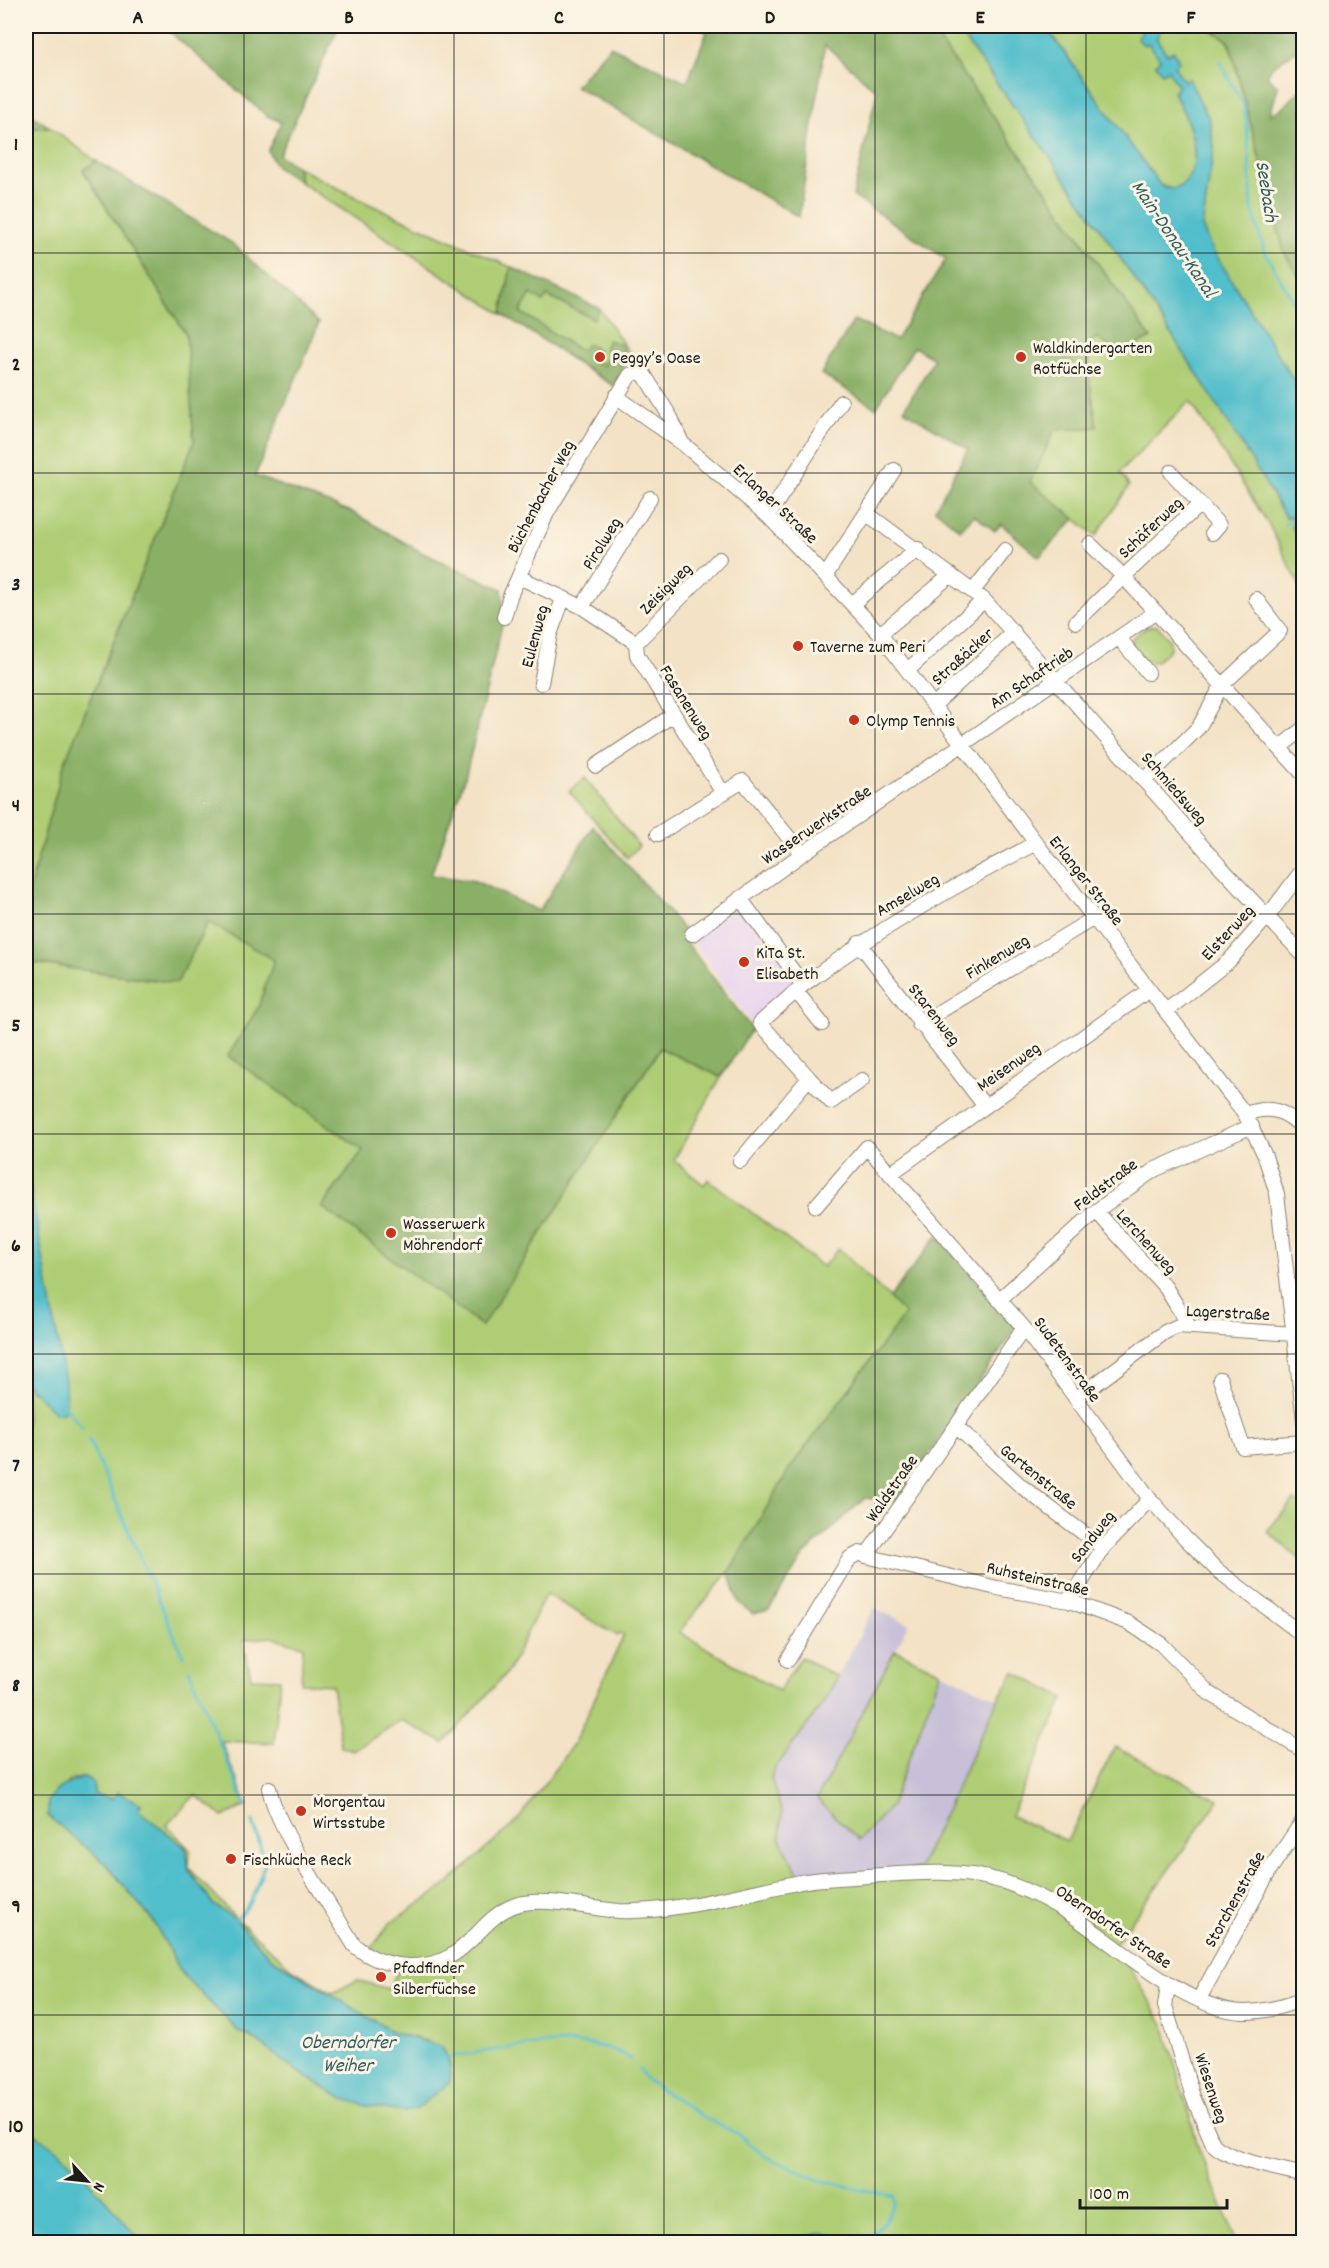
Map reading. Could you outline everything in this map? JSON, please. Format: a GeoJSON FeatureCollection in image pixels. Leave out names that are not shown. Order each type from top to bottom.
{"type":"FeatureCollection","features":[{"type":"Feature","properties":{"kind":"street","name":"Erlanger Straße"},"geometry":{"type":"LineString","coordinates":[[682,443],[671,418],[642,371],[630,375],[616,396],[682,443],[768,516],[880,634],[1248,1120],[1277,1194],[1299,1331],[1304,1420]]}},
{"type":"Feature","properties":{"kind":"street","name":"Büchenbacher Weg"},"geometry":{"type":"LineString","coordinates":[[504,617],[547,513],[616,396]]}},
{"type":"Feature","properties":{"kind":"street"},"geometry":{"type":"LineString","coordinates":[[768,516],[841,402]]}},
{"type":"Feature","properties":{"kind":"street"},"geometry":{"type":"LineString","coordinates":[[826,575],[894,470]]}},
{"type":"Feature","properties":{"kind":"street","name":"Schäferweg"},"geometry":{"type":"LineString","coordinates":[[1171,472],[1219,525],[1212,532]]}},
{"type":"Feature","properties":{"kind":"street","name":"Pirolweg"},"geometry":{"type":"LineString","coordinates":[[582,607],[650,498]]}},
{"type":"Feature","properties":{"kind":"street","name":"Schäferweg"},"geometry":{"type":"LineString","coordinates":[[1076,622],[1200,504]]}},
{"type":"Feature","properties":{"kind":"street","name":"Straßäcker"},"geometry":{"type":"LineString","coordinates":[[866,513],[979,596],[1057,681]]}},
{"type":"Feature","properties":{"kind":"street","name":"Schäferweg"},"geometry":{"type":"LineString","coordinates":[[1090,544],[1124,576],[1304,775]]}},
{"type":"Feature","properties":{"kind":"street"},"geometry":{"type":"LineString","coordinates":[[852,604],[918,549]]}},
{"type":"Feature","properties":{"kind":"street","name":"Straßäcker"},"geometry":{"type":"LineString","coordinates":[[908,670],[979,596],[1005,550]]}},
{"type":"Feature","properties":{"kind":"street","name":"Zeisigweg"},"geometry":{"type":"LineString","coordinates":[[636,643],[719,559]]}},
{"type":"Feature","properties":{"kind":"street"},"geometry":{"type":"LineString","coordinates":[[880,634],[951,575]]}},
{"type":"Feature","properties":{"kind":"street"},"geometry":{"type":"LineString","coordinates":[[519,577],[582,607],[636,643]]}},
{"type":"Feature","properties":{"kind":"street","name":"Eulenweg"},"geometry":{"type":"LineString","coordinates":[[541,683],[550,634],[563,598]]}},
{"type":"Feature","properties":{"kind":"street"},"geometry":{"type":"LineString","coordinates":[[1144,781],[1199,727],[1222,685],[1280,631],[1256,599]]}},
{"type":"Feature","properties":{"kind":"street","name":"Am Schaftrieb"},"geometry":{"type":"LineString","coordinates":[[962,744],[1156,612]]}},
{"type":"Feature","properties":{"kind":"street","name":"Straßäcker"},"geometry":{"type":"LineString","coordinates":[[934,705],[1014,632]]}},
{"type":"Feature","properties":{"kind":"street"},"geometry":{"type":"LineString","coordinates":[[1119,638],[1148,673]]}},
{"type":"Feature","properties":{"kind":"street","name":"Fasanenweg"},"geometry":{"type":"LineString","coordinates":[[636,643],[637,655],[723,793]]}},
{"type":"Feature","properties":{"kind":"street","name":"Schmiedsweg"},"geometry":{"type":"LineString","coordinates":[[1057,681],[1144,781],[1304,956]]}},
{"type":"Feature","properties":{"kind":"street"},"geometry":{"type":"LineString","coordinates":[[596,766],[673,715]]}},
{"type":"Feature","properties":{"kind":"street"},"geometry":{"type":"LineString","coordinates":[[1279,748],[1304,729]]}},
{"type":"Feature","properties":{"kind":"street","name":"Wasserwerkstraße"},"geometry":{"type":"LineString","coordinates":[[692,934],[802,854],[962,744]]}},
{"type":"Feature","properties":{"kind":"street"},"geometry":{"type":"LineString","coordinates":[[658,834],[743,781],[802,854]]}},
{"type":"Feature","properties":{"kind":"street","name":"Amselweg"},"geometry":{"type":"LineString","coordinates":[[862,1080],[831,1102],[760,1023],[799,988],[860,943],[927,902],[1036,843]]}},
{"type":"Feature","properties":{"kind":"street","name":"Elsterweg"},"geometry":{"type":"LineString","coordinates":[[1166,1011],[1229,960],[1268,916],[1304,868]]}},
{"type":"Feature","properties":{"kind":"street"},"geometry":{"type":"LineString","coordinates":[[740,898],[822,1024]]}},
{"type":"Feature","properties":{"kind":"street","name":"Finkenweg"},"geometry":{"type":"LineString","coordinates":[[919,1024],[1094,918]]}},
{"type":"Feature","properties":{"kind":"street","name":"Starenweg"},"geometry":{"type":"LineString","coordinates":[[860,943],[919,1024],[984,1105]]}},
{"type":"Feature","properties":{"kind":"street","name":"Meisenweg"},"geometry":{"type":"LineString","coordinates":[[890,1174],[984,1105],[1149,990]]}},
{"type":"Feature","properties":{"kind":"street"},"geometry":{"type":"LineString","coordinates":[[740,1161],[809,1078]]}},
{"type":"Feature","properties":{"kind":"street","name":"Feldstraße"},"geometry":{"type":"LineString","coordinates":[[999,1300],[1096,1212],[1154,1170],[1248,1120],[1258,1109],[1274,1108],[1292,1117],[1304,1130]]}},
{"type":"Feature","properties":{"kind":"street","name":"Sudetenstraße"},"geometry":{"type":"LineString","coordinates":[[816,1206],[867,1147],[1024,1328],[1150,1499],[1217,1570],[1304,1636]]}},
{"type":"Feature","properties":{"kind":"street","name":"Lerchenweg"},"geometry":{"type":"LineString","coordinates":[[1096,1212],[1166,1288],[1189,1326]]}},
{"type":"Feature","properties":{"kind":"street","name":"Lagerstraße"},"geometry":{"type":"LineString","coordinates":[[1076,1399],[1165,1332],[1178,1326],[1299,1331]]}},
{"type":"Feature","properties":{"kind":"street","name":"Waldstraße"},"geometry":{"type":"LineString","coordinates":[[788,1660],[850,1558],[860,1553],[866,1556],[1024,1328]]}},
{"type":"Feature","properties":{"kind":"street"},"geometry":{"type":"LineString","coordinates":[[1220,1379],[1243,1447],[1304,1442]]}},
{"type":"Feature","properties":{"kind":"street","name":"Gartenstraße"},"geometry":{"type":"LineString","coordinates":[[957,1427],[1021,1486],[1103,1548]]}},
{"type":"Feature","properties":{"kind":"street","name":"Sandweg"},"geometry":{"type":"LineString","coordinates":[[1069,1601],[1103,1548],[1150,1499]]}},
{"type":"Feature","properties":{"kind":"street","name":"Ruhsteinstraße"},"geometry":{"type":"LineString","coordinates":[[866,1556],[997,1588],[1069,1601],[1128,1623],[1146,1632],[1168,1651],[1209,1693],[1304,1751]]}},
{"type":"Feature","properties":{"kind":"street","name":"Oberndorfer Straße"},"geometry":{"type":"LineString","coordinates":[[269,1788],[274,1806],[304,1862],[354,1945],[365,1955],[381,1961],[411,1965],[442,1960],[457,1952],[491,1919],[515,1905],[538,1903],[621,1911],[645,1910],[793,1884],[904,1873],[952,1874],[1004,1882],[1065,1911],[1168,1985],[1199,1999],[1242,2012],[1275,2009],[1304,1999]]}},
{"type":"Feature","properties":{"kind":"street","name":"Storchenstraße"},"geometry":{"type":"LineString","coordinates":[[1199,1999],[1271,1868],[1304,1819]]}},
{"type":"Feature","properties":{"kind":"street","name":"Wiesenweg"},"geometry":{"type":"LineString","coordinates":[[1168,1985],[1165,2006],[1193,2097],[1213,2144],[1219,2150],[1235,2157],[1304,2175]]}},
{"type":"Feature","properties":{"kind":"shaded area","name":"KiTa St. Elisabeth"},"geometry":{"type":"Polygon","coordinates":[[[739,904],[798,984],[753,1024],[691,939],[739,904]]]}},
{"type":"Feature","properties":{"kind":"shaded area"},"geometry":{"type":"Polygon","coordinates":[[[874,1608],[909,1624],[817,1799],[859,1840],[891,1806],[941,1672],[998,1699],[919,1868],[804,1885],[780,1838],[782,1813],[771,1779],[773,1771],[825,1701],[874,1608]]]}},
{"type":"Feature","properties":{"kind":"green space"},"geometry":{"type":"Polygon","coordinates":[[[163,26],[339,26],[279,155],[297,167],[300,182],[276,167],[268,151],[281,122],[267,116],[163,26]]]}},
{"type":"Feature","properties":{"kind":"green space"},"geometry":{"type":"Polygon","coordinates":[[[696,26],[929,26],[1151,338],[1123,350],[1111,348],[1097,337],[1090,343],[1090,383],[1097,427],[1055,430],[1030,482],[1075,519],[1039,557],[1001,524],[995,531],[974,515],[960,530],[935,509],[968,449],[904,410],[934,359],[914,347],[876,408],[821,374],[854,320],[896,340],[946,259],[853,196],[877,91],[825,45],[799,217],[575,86],[610,46],[687,82],[707,32],[696,26]]]}},
{"type":"Feature","properties":{"kind":"green space"},"geometry":{"type":"Polygon","coordinates":[[[929,26],[955,26],[1085,206],[1209,391],[1286,518],[1290,516],[1294,523],[1291,526],[1303,548],[1303,592],[1269,525],[1190,401],[1120,472],[1129,486],[1096,536],[1029,482],[1055,430],[1097,427],[1090,383],[1090,343],[1097,337],[1123,351],[1151,338],[929,26]]]}},
{"type":"Feature","properties":{"kind":"green space"},"geometry":{"type":"Polygon","coordinates":[[[1045,26],[1137,26],[1143,32],[1137,38],[1148,43],[1161,59],[1156,64],[1168,69],[1178,86],[1173,92],[1184,112],[1192,137],[1194,161],[1191,172],[1182,185],[1173,189],[1160,185],[1045,26]]]}},
{"type":"Feature","properties":{"kind":"green space"},"geometry":{"type":"Polygon","coordinates":[[[1155,26],[1206,26],[1229,41],[1284,252],[1303,283],[1303,395],[1212,249],[1202,227],[1214,147],[1209,119],[1189,80],[1184,81],[1173,66],[1175,52],[1167,55],[1156,38],[1160,34],[1155,26]]]}},
{"type":"Feature","properties":{"kind":"green space"},"geometry":{"type":"Polygon","coordinates":[[[1206,26],[1303,26],[1303,46],[1272,67],[1267,76],[1278,87],[1270,115],[1284,107],[1300,90],[1303,94],[1303,283],[1284,252],[1229,41],[1206,26]]]}},
{"type":"Feature","properties":{"kind":"green space"},"geometry":{"type":"Polygon","coordinates":[[[26,112],[50,127],[26,129],[26,112]]]}},
{"type":"Feature","properties":{"kind":"green space"},"geometry":{"type":"Polygon","coordinates":[[[50,127],[96,161],[83,171],[186,334],[194,442],[64,764],[26,901],[26,129],[50,127]]]}},
{"type":"Feature","properties":{"kind":"green space"},"geometry":{"type":"Polygon","coordinates":[[[96,161],[232,243],[319,323],[255,476],[352,512],[421,552],[502,589],[504,617],[466,774],[431,875],[475,881],[539,911],[593,826],[687,933],[683,938],[752,1029],[721,1077],[660,1048],[482,1326],[322,1207],[363,1150],[228,1056],[258,1008],[274,960],[208,922],[177,983],[26,962],[26,901],[64,764],[194,442],[186,334],[83,170],[96,161]]]}},
{"type":"Feature","properties":{"kind":"green space"},"geometry":{"type":"Polygon","coordinates":[[[297,167],[369,204],[511,267],[502,314],[300,182],[297,167]]]}},
{"type":"Feature","properties":{"kind":"green space"},"geometry":{"type":"Polygon","coordinates":[[[511,267],[599,308],[594,319],[547,296],[543,302],[531,294],[520,312],[581,351],[587,344],[599,350],[593,360],[603,365],[609,355],[604,349],[608,340],[623,345],[624,356],[614,386],[502,314],[511,267]]]}},
{"type":"Feature","properties":{"kind":"green space"},"geometry":{"type":"Polygon","coordinates":[[[530,294],[547,296],[594,319],[599,308],[631,355],[614,386],[572,361],[520,313],[530,294]]]}},
{"type":"Feature","properties":{"kind":"green space"},"geometry":{"type":"Polygon","coordinates":[[[1157,625],[1170,641],[1170,649],[1156,662],[1143,661],[1133,648],[1132,638],[1147,627],[1157,625]]]}},
{"type":"Feature","properties":{"kind":"green space"},"geometry":{"type":"Polygon","coordinates":[[[585,778],[639,846],[627,858],[569,791],[585,778]]]}},
{"type":"Feature","properties":{"kind":"green space"},"geometry":{"type":"Polygon","coordinates":[[[208,922],[275,960],[258,1008],[228,1056],[363,1150],[322,1206],[482,1325],[660,1048],[721,1077],[674,1160],[704,1185],[708,1179],[823,1267],[838,1248],[906,1314],[790,1468],[729,1572],[679,1632],[779,1691],[801,1657],[837,1677],[825,1701],[773,1771],[771,1779],[782,1813],[780,1838],[804,1885],[919,1868],[998,1699],[1014,1672],[1064,1698],[1011,1816],[1067,1841],[1115,1747],[1219,1800],[1115,1944],[1164,2024],[1200,2153],[1237,2242],[891,2242],[863,2237],[838,2236],[813,2237],[785,2242],[142,2242],[78,2169],[59,2151],[26,2128],[26,1383],[31,1391],[66,1397],[26,1162],[26,962],[177,983],[208,922]],[[546,1594],[509,1670],[444,1743],[401,1720],[353,1751],[341,1747],[332,1685],[301,1683],[303,1646],[271,1637],[243,1640],[251,1678],[280,1679],[274,1743],[221,1741],[247,1805],[223,1817],[195,1795],[167,1825],[190,1850],[189,1868],[233,1915],[293,1970],[333,1993],[357,1980],[388,1989],[400,1967],[369,1952],[390,1923],[445,1886],[518,1820],[574,1743],[624,1635],[620,1633],[618,1636],[546,1594]],[[84,1777],[69,1781],[48,1815],[107,1865],[153,1921],[183,1975],[240,2033],[262,2044],[320,2086],[366,2106],[426,2041],[394,2033],[271,1958],[236,1920],[213,1904],[189,1871],[186,1849],[138,1810],[141,1804],[98,1796],[94,1794],[93,1782],[84,1777]]]}},
{"type":"Feature","properties":{"kind":"green space"},"geometry":{"type":"Polygon","coordinates":[[[937,1236],[1016,1328],[896,1502],[865,1498],[804,1555],[769,1610],[753,1614],[739,1603],[729,1572],[790,1468],[905,1314],[889,1298],[937,1236]]]}},
{"type":"Feature","properties":{"kind":"green space"},"geometry":{"type":"Polygon","coordinates":[[[1294,1500],[1302,1505],[1303,1562],[1267,1531],[1294,1500]]]}},
{"type":"Feature","properties":{"kind":"green space"},"geometry":{"type":"Polygon","coordinates":[[[895,1650],[941,1672],[891,1806],[859,1840],[817,1799],[895,1650]]]}},
{"type":"Feature","properties":{"kind":"water","name":"Main-Donau-Kanal"},"geometry":{"type":"Polygon","coordinates":[[[955,26],[1045,26],[1160,185],[1173,189],[1182,185],[1191,172],[1194,161],[1192,137],[1184,112],[1173,92],[1178,86],[1168,70],[1162,73],[1156,65],[1160,59],[1148,43],[1144,45],[1137,38],[1142,32],[1137,26],[1148,28],[1155,26],[1160,34],[1156,38],[1167,54],[1174,51],[1179,62],[1174,66],[1184,81],[1189,79],[1209,119],[1214,147],[1202,227],[1212,249],[1303,395],[1303,548],[1291,526],[1294,522],[1290,516],[1286,518],[1209,392],[1127,268],[955,26]]]}},
{"type":"Feature","properties":{"kind":"water"},"geometry":{"type":"Polygon","coordinates":[[[26,1162],[65,1381],[66,1408],[62,1413],[55,1413],[26,1383],[26,1162]]]}},
{"type":"Feature","properties":{"kind":"water","name":"Oberndorfer Weiher"},"geometry":{"type":"Polygon","coordinates":[[[84,1777],[93,1782],[94,1794],[112,1799],[118,1792],[141,1804],[138,1810],[186,1848],[189,1871],[213,1904],[236,1920],[271,1958],[394,2033],[441,2046],[449,2063],[450,2082],[415,2110],[403,2112],[366,2106],[341,2098],[294,2069],[250,2036],[240,2033],[183,1975],[153,1921],[107,1865],[48,1816],[48,1800],[59,1788],[84,1777]]]}},
{"type":"Feature","properties":{"kind":"water"},"geometry":{"type":"Polygon","coordinates":[[[26,2128],[59,2151],[78,2169],[142,2242],[26,2242],[26,2128]]]}},
{"type":"Feature","properties":{"kind":"water"},"geometry":{"type":"Polygon","coordinates":[[[819,2234],[869,2238],[891,2242],[785,2242],[819,2234]]]}},
{"type":"Feature","properties":{"kind":"waterway","name":"Seebach"},"geometry":{"type":"LineString","coordinates":[[1220,62],[1243,104],[1247,126],[1252,209],[1265,252],[1304,320]]}},
{"type":"Feature","properties":{"kind":"waterway"},"geometry":{"type":"LineString","coordinates":[[1285,524],[1293,520]]}},
{"type":"Feature","properties":{"kind":"waterway"},"geometry":{"type":"LineString","coordinates":[[66,1408],[82,1427]]}},
{"type":"Feature","properties":{"kind":"waterway"},"geometry":{"type":"LineString","coordinates":[[89,1440],[183,1656]]}},
{"type":"Feature","properties":{"kind":"waterway"},"geometry":{"type":"LineString","coordinates":[[189,1670],[246,1806]]}},
{"type":"Feature","properties":{"kind":"waterway"},"geometry":{"type":"LineString","coordinates":[[236,1920],[251,1902],[265,1863],[253,1821]]}},
{"type":"Feature","properties":{"kind":"waterway"},"geometry":{"type":"LineString","coordinates":[[448,2057],[516,2047],[568,2043],[613,2050],[630,2059]]}},
{"type":"Feature","properties":{"kind":"waterway"},"geometry":{"type":"LineString","coordinates":[[640,2070],[646,2080],[703,2117],[740,2135],[763,2155],[819,2180],[893,2196],[894,2201],[885,2221],[869,2238]]}},
{"type":"Feature","properties":{"kind":"place","name":"Peggy’s Oase"},"geometry":{"type":"Point","coordinates":[600,357]}},
{"type":"Feature","properties":{"kind":"place","name":"Waldkindergarten Rotfüchse"},"geometry":{"type":"Point","coordinates":[1021,357]}},
{"type":"Feature","properties":{"kind":"place","name":"Taverne zum Peri"},"geometry":{"type":"Point","coordinates":[798,646]}},
{"type":"Feature","properties":{"kind":"place","name":"Olymp Tennis"},"geometry":{"type":"Point","coordinates":[854,720]}},
{"type":"Feature","properties":{"kind":"place","name":"KiTa St. Elisabeth"},"geometry":{"type":"Point","coordinates":[744,962]}},
{"type":"Feature","properties":{"kind":"place","name":"Wasserwerk Möhrendorf"},"geometry":{"type":"Point","coordinates":[391,1233]}},
{"type":"Feature","properties":{"kind":"place","name":"Morgentau Wirtsstube"},"geometry":{"type":"Point","coordinates":[301,1811]}},
{"type":"Feature","properties":{"kind":"place","name":"Fischküche Reck"},"geometry":{"type":"Point","coordinates":[231,1859]}},
{"type":"Feature","properties":{"kind":"place","name":"Pfadfinder Silberfüchse"},"geometry":{"type":"Point","coordinates":[381,1977]}}]}
